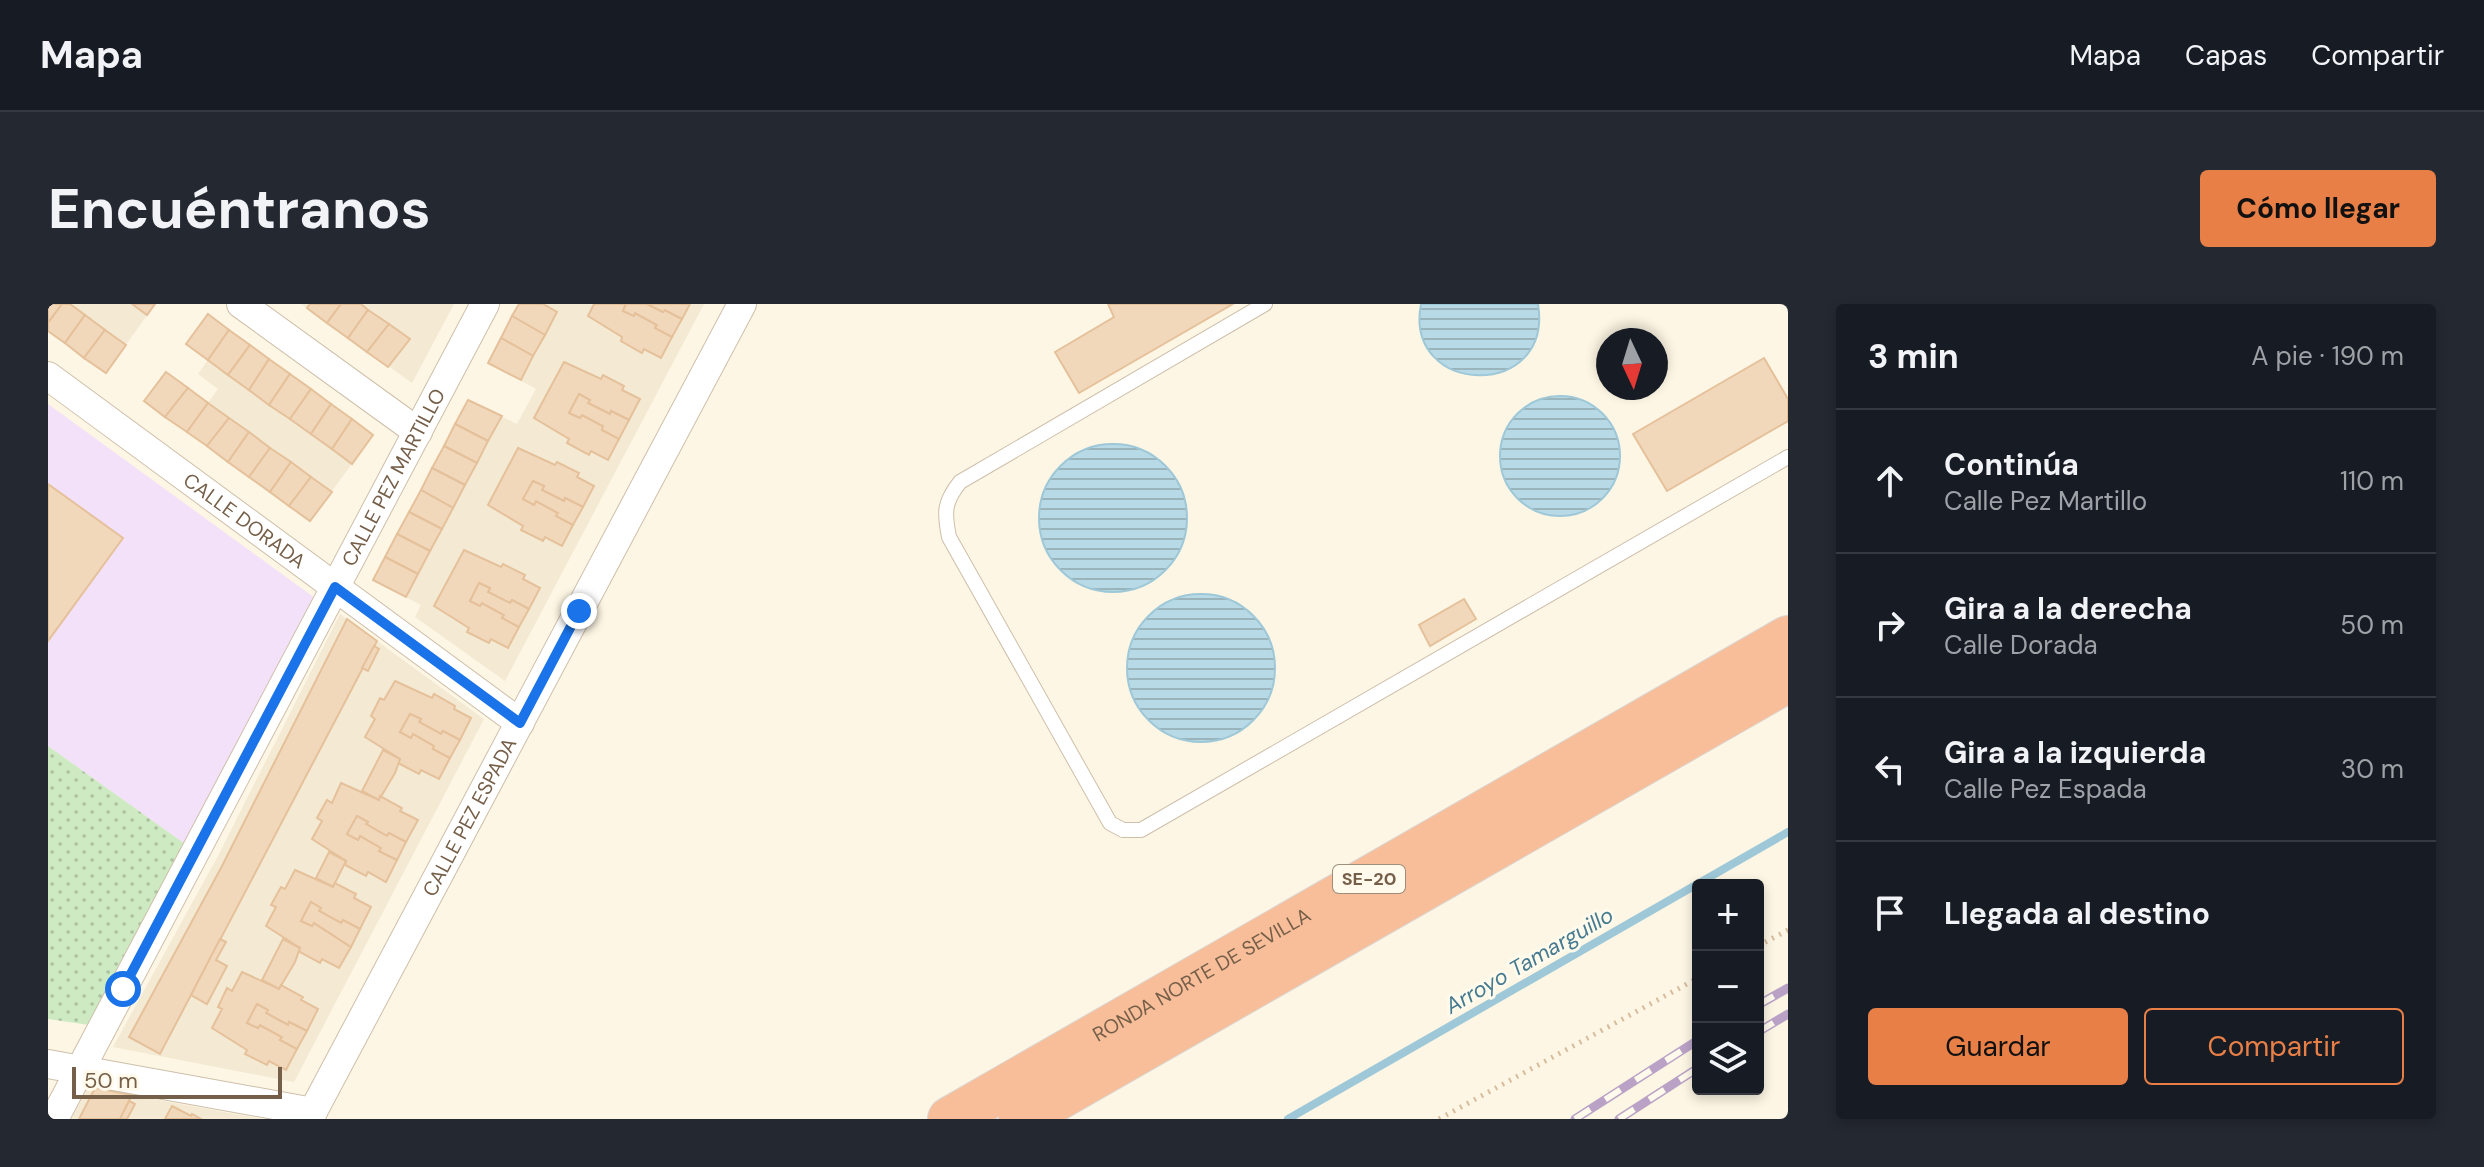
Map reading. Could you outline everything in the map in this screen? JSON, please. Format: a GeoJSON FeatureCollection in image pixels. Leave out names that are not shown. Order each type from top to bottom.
{"type":"FeatureCollection","features":[{"type":"Feature","properties":{"kind":"highway","name":"RONDA NORTE DE SEVILLA"},"geometry":{"type":"LineString","coordinates":[[950,1119],[1788,636]]}},
{"type":"Feature","properties":{"kind":"highway","name":"RONDA NORTE DE SEVILLA"},"geometry":{"type":"LineString","coordinates":[[1021,1119],[1788,680]]}},
{"type":"Feature","properties":{"kind":"street"},"geometry":{"type":"LineString","coordinates":[[241,304],[418,432]]}},
{"type":"Feature","properties":{"kind":"street","name":"CALLE PEZ MARTILLO"},"geometry":{"type":"LineString","coordinates":[[54,1119],[485,304]]}},
{"type":"Feature","properties":{"kind":"street","name":"CALLE PEZ ESPADA"},"geometry":{"type":"LineString","coordinates":[[311,1115],[742,304]]}},
{"type":"Feature","properties":{"kind":"street","name":"CALLE DORADA"},"geometry":{"type":"LineString","coordinates":[[48,376],[520,723]]}},
{"type":"Feature","properties":{"kind":"street"},"geometry":{"type":"LineString","coordinates":[[48,1064],[311,1115]]}},
{"type":"Feature","properties":{"kind":"lane"},"geometry":{"type":"LineString","coordinates":[[1265,304],[960,482],[950,495],[944,515],[949,537],[1110,823],[1123,830],[1141,830],[1788,457]]}},
{"type":"Feature","properties":{"kind":"path"},"geometry":{"type":"LineString","coordinates":[[1764,943],[1788,930]]}},
{"type":"Feature","properties":{"kind":"path"},"geometry":{"type":"LineString","coordinates":[[1439,1119],[1692,981]]}},
{"type":"Feature","properties":{"kind":"shaded area"},"geometry":{"type":"Polygon","coordinates":[[[48,304],[155,304],[106,373],[48,331],[48,304]]]}},
{"type":"Feature","properties":{"kind":"shaded area"},"geometry":{"type":"Polygon","coordinates":[[[301,304],[454,304],[412,383],[301,304]]]}},
{"type":"Feature","properties":{"kind":"shaded area"},"geometry":{"type":"Polygon","coordinates":[[[519,304],[704,304],[505,681],[415,617],[421,605],[373,580],[468,400],[517,424],[536,389],[488,363],[519,304]]]}},
{"type":"Feature","properties":{"kind":"shaded area"},"geometry":{"type":"Polygon","coordinates":[[[229,330],[373,435],[310,521],[187,432],[218,389],[198,374],[229,330]]]}},
{"type":"Feature","properties":{"kind":"shaded area"},"geometry":{"type":"Polygon","coordinates":[[[48,404],[319,601],[192,849],[48,746],[48,404]]]}},
{"type":"Feature","properties":{"kind":"shaded area"},"geometry":{"type":"Polygon","coordinates":[[[340,614],[484,719],[294,1082],[113,1047],[219,854],[340,614]]]}},
{"type":"Feature","properties":{"kind":"shaded area"},"geometry":{"type":"Polygon","coordinates":[[[88,1087],[262,1119],[71,1119],[88,1087]]]}},
{"type":"Feature","properties":{"kind":"green space"},"geometry":{"type":"Polygon","coordinates":[[[48,746],[192,849],[89,1025],[48,1019],[48,746]]]}},
{"type":"Feature","properties":{"kind":"water"},"geometry":{"type":"Polygon","coordinates":[[[1421,304],[1538,304],[1537,336],[1524,358],[1503,371],[1479,375],[1454,370],[1434,357],[1422,335],[1421,304]]]}},
{"type":"Feature","properties":{"kind":"water"},"geometry":{"type":"Polygon","coordinates":[[[1560,396],[1583,401],[1602,414],[1615,433],[1620,456],[1615,479],[1602,498],[1583,511],[1560,516],[1537,511],[1518,498],[1505,479],[1500,456],[1505,433],[1518,414],[1537,401],[1560,396]]]}},
{"type":"Feature","properties":{"kind":"water"},"geometry":{"type":"Polygon","coordinates":[[[1113,444],[1141,450],[1165,466],[1181,490],[1187,518],[1181,546],[1165,570],[1141,586],[1113,592],[1085,586],[1061,570],[1045,546],[1039,518],[1045,490],[1061,466],[1085,450],[1113,444]]]}},
{"type":"Feature","properties":{"kind":"water"},"geometry":{"type":"Polygon","coordinates":[[[1201,594],[1229,600],[1253,616],[1269,640],[1275,668],[1269,696],[1253,720],[1229,736],[1201,742],[1173,736],[1149,720],[1133,696],[1127,668],[1133,640],[1149,616],[1173,600],[1201,594]]]}},
{"type":"Feature","properties":{"kind":"building"},"geometry":{"type":"Polygon","coordinates":[[[48,304],[62,304],[48,323],[48,304]]]}},
{"type":"Feature","properties":{"kind":"building"},"geometry":{"type":"Polygon","coordinates":[[[62,304],[70,304],[85,315],[65,343],[48,331],[48,323],[62,304]]]}},
{"type":"Feature","properties":{"kind":"building"},"geometry":{"type":"Polygon","coordinates":[[[132,304],[155,304],[147,315],[132,304]]]}},
{"type":"Feature","properties":{"kind":"building"},"geometry":{"type":"Polygon","coordinates":[[[310,304],[341,304],[327,323],[307,308],[310,304]]]}},
{"type":"Feature","properties":{"kind":"building"},"geometry":{"type":"Polygon","coordinates":[[[341,304],[361,304],[368,310],[348,338],[327,323],[341,304]]]}},
{"type":"Feature","properties":{"kind":"building"},"geometry":{"type":"Polygon","coordinates":[[[519,304],[543,304],[557,312],[545,335],[512,316],[519,304]]]}},
{"type":"Feature","properties":{"kind":"building"},"geometry":{"type":"Polygon","coordinates":[[[594,304],[626,304],[623,311],[634,316],[635,313],[672,337],[661,358],[644,349],[642,353],[621,341],[622,337],[588,316],[594,304]]]}},
{"type":"Feature","properties":{"kind":"building"},"geometry":{"type":"Polygon","coordinates":[[[626,304],[647,304],[682,319],[672,337],[635,313],[634,316],[623,311],[626,304]]]}},
{"type":"Feature","properties":{"kind":"building"},"geometry":{"type":"Polygon","coordinates":[[[647,304],[690,304],[682,319],[647,304]]]}},
{"type":"Feature","properties":{"kind":"building"},"geometry":{"type":"Polygon","coordinates":[[[1108,304],[1233,304],[1079,393],[1055,352],[1114,317],[1108,304]]]}},
{"type":"Feature","properties":{"kind":"building"},"geometry":{"type":"Polygon","coordinates":[[[368,310],[389,324],[367,352],[348,338],[368,310]]]}},
{"type":"Feature","properties":{"kind":"building"},"geometry":{"type":"Polygon","coordinates":[[[208,314],[229,330],[208,360],[186,344],[208,314]]]}},
{"type":"Feature","properties":{"kind":"building"},"geometry":{"type":"Polygon","coordinates":[[[85,315],[105,330],[84,358],[65,343],[85,315]]]}},
{"type":"Feature","properties":{"kind":"building"},"geometry":{"type":"Polygon","coordinates":[[[512,316],[545,335],[533,356],[501,338],[512,316]]]}},
{"type":"Feature","properties":{"kind":"building"},"geometry":{"type":"Polygon","coordinates":[[[389,324],[410,339],[388,367],[367,352],[389,324]]]}},
{"type":"Feature","properties":{"kind":"building"},"geometry":{"type":"Polygon","coordinates":[[[105,330],[126,345],[106,373],[84,358],[105,330]]]}},
{"type":"Feature","properties":{"kind":"building"},"geometry":{"type":"Polygon","coordinates":[[[229,330],[250,345],[228,375],[208,360],[229,330]]]}},
{"type":"Feature","properties":{"kind":"building"},"geometry":{"type":"Polygon","coordinates":[[[501,338],[533,356],[521,380],[488,363],[501,338]]]}},
{"type":"Feature","properties":{"kind":"building"},"geometry":{"type":"Polygon","coordinates":[[[250,345],[269,359],[249,390],[228,375],[250,345]]]}},
{"type":"Feature","properties":{"kind":"building"},"geometry":{"type":"Polygon","coordinates":[[[1764,358],[1788,399],[1788,421],[1667,491],[1633,434],[1764,358]]]}},
{"type":"Feature","properties":{"kind":"building"},"geometry":{"type":"Polygon","coordinates":[[[269,359],[290,374],[269,405],[249,390],[269,359]]]}},
{"type":"Feature","properties":{"kind":"building"},"geometry":{"type":"Polygon","coordinates":[[[564,362],[601,379],[603,375],[640,399],[629,420],[588,403],[590,400],[579,394],[569,413],[580,418],[582,415],[619,439],[608,460],[591,451],[589,455],[567,443],[569,439],[534,418],[564,362]]]}},
{"type":"Feature","properties":{"kind":"building"},"geometry":{"type":"Polygon","coordinates":[[[166,372],[188,388],[165,417],[144,401],[166,372]]]}},
{"type":"Feature","properties":{"kind":"building"},"geometry":{"type":"Polygon","coordinates":[[[290,374],[311,389],[290,419],[269,405],[290,374]]]}},
{"type":"Feature","properties":{"kind":"building"},"geometry":{"type":"Polygon","coordinates":[[[188,388],[208,403],[187,432],[165,417],[188,388]]]}},
{"type":"Feature","properties":{"kind":"building"},"geometry":{"type":"Polygon","coordinates":[[[311,389],[331,404],[311,434],[290,419],[311,389]]]}},
{"type":"Feature","properties":{"kind":"building"},"geometry":{"type":"Polygon","coordinates":[[[579,394],[590,400],[588,403],[629,420],[619,439],[582,415],[580,418],[569,413],[579,394]]]}},
{"type":"Feature","properties":{"kind":"building"},"geometry":{"type":"Polygon","coordinates":[[[468,400],[502,416],[488,441],[455,424],[468,400]]]}},
{"type":"Feature","properties":{"kind":"building"},"geometry":{"type":"Polygon","coordinates":[[[208,403],[229,418],[207,446],[187,432],[208,403]]]}},
{"type":"Feature","properties":{"kind":"building"},"geometry":{"type":"Polygon","coordinates":[[[331,404],[352,419],[332,449],[311,434],[331,404]]]}},
{"type":"Feature","properties":{"kind":"building"},"geometry":{"type":"Polygon","coordinates":[[[229,418],[249,432],[228,462],[207,446],[229,418]]]}},
{"type":"Feature","properties":{"kind":"building"},"geometry":{"type":"Polygon","coordinates":[[[352,419],[373,435],[352,464],[332,449],[352,419]]]}},
{"type":"Feature","properties":{"kind":"building"},"geometry":{"type":"Polygon","coordinates":[[[455,424],[488,441],[477,463],[444,446],[455,424]]]}},
{"type":"Feature","properties":{"kind":"building"},"geometry":{"type":"Polygon","coordinates":[[[249,432],[270,448],[249,477],[228,462],[249,432]]]}},
{"type":"Feature","properties":{"kind":"building"},"geometry":{"type":"Polygon","coordinates":[[[444,446],[477,463],[465,485],[432,468],[444,446]]]}},
{"type":"Feature","properties":{"kind":"building"},"geometry":{"type":"Polygon","coordinates":[[[270,448],[291,462],[270,492],[249,477],[270,448]]]}},
{"type":"Feature","properties":{"kind":"building"},"geometry":{"type":"Polygon","coordinates":[[[518,448],[579,473],[577,477],[594,486],[583,507],[542,490],[544,486],[533,481],[523,499],[534,505],[536,501],[573,525],[562,546],[521,530],[523,526],[488,505],[518,448]]]}},
{"type":"Feature","properties":{"kind":"building"},"geometry":{"type":"Polygon","coordinates":[[[291,462],[311,477],[289,506],[270,492],[291,462]]]}},
{"type":"Feature","properties":{"kind":"building"},"geometry":{"type":"Polygon","coordinates":[[[432,468],[465,485],[453,508],[421,490],[432,468]]]}},
{"type":"Feature","properties":{"kind":"building"},"geometry":{"type":"Polygon","coordinates":[[[311,477],[332,492],[310,521],[289,506],[311,477]]]}},
{"type":"Feature","properties":{"kind":"building"},"geometry":{"type":"Polygon","coordinates":[[[533,481],[544,486],[542,490],[583,507],[573,525],[536,501],[534,505],[523,499],[533,481]]]}},
{"type":"Feature","properties":{"kind":"building"},"geometry":{"type":"Polygon","coordinates":[[[48,484],[123,538],[48,641],[48,484]]]}},
{"type":"Feature","properties":{"kind":"building"},"geometry":{"type":"Polygon","coordinates":[[[421,490],[453,508],[442,529],[409,512],[421,490]]]}},
{"type":"Feature","properties":{"kind":"building"},"geometry":{"type":"Polygon","coordinates":[[[409,512],[442,529],[430,551],[397,534],[409,512]]]}},
{"type":"Feature","properties":{"kind":"building"},"geometry":{"type":"Polygon","coordinates":[[[397,534],[430,551],[418,574],[385,557],[397,534]]]}},
{"type":"Feature","properties":{"kind":"building"},"geometry":{"type":"Polygon","coordinates":[[[464,550],[525,575],[523,579],[540,588],[529,609],[488,592],[490,588],[479,583],[470,601],[480,606],[482,603],[519,627],[508,648],[467,632],[469,628],[434,606],[464,550]]]}},
{"type":"Feature","properties":{"kind":"building"},"geometry":{"type":"Polygon","coordinates":[[[385,557],[418,574],[406,597],[373,580],[385,557]]]}},
{"type":"Feature","properties":{"kind":"building"},"geometry":{"type":"Polygon","coordinates":[[[479,583],[490,588],[488,592],[529,609],[519,627],[482,603],[480,606],[470,601],[479,583]]]}},
{"type":"Feature","properties":{"kind":"building"},"geometry":{"type":"Polygon","coordinates":[[[1464,599],[1476,619],[1430,646],[1419,625],[1464,599]]]}},
{"type":"Feature","properties":{"kind":"building"},"geometry":{"type":"Polygon","coordinates":[[[347,619],[377,641],[160,1054],[129,1037],[221,868],[347,619]]]}},
{"type":"Feature","properties":{"kind":"building"},"geometry":{"type":"Polygon","coordinates":[[[374,646],[379,649],[368,671],[362,668],[374,646]]]}},
{"type":"Feature","properties":{"kind":"building"},"geometry":{"type":"Polygon","coordinates":[[[395,681],[432,698],[434,694],[471,718],[460,740],[443,731],[441,734],[410,714],[400,732],[411,738],[413,734],[450,758],[439,779],[421,770],[419,774],[398,763],[400,759],[365,737],[375,719],[371,716],[380,698],[384,700],[395,681]]]}},
{"type":"Feature","properties":{"kind":"building"},"geometry":{"type":"Polygon","coordinates":[[[410,714],[441,734],[443,731],[460,740],[450,758],[413,734],[411,738],[400,732],[410,714]]]}},
{"type":"Feature","properties":{"kind":"building"},"geometry":{"type":"Polygon","coordinates":[[[383,750],[400,759],[379,800],[362,791],[383,750]]]}},
{"type":"Feature","properties":{"kind":"building"},"geometry":{"type":"Polygon","coordinates":[[[341,783],[379,800],[380,796],[418,820],[406,842],[389,833],[387,836],[357,816],[347,834],[358,840],[360,836],[397,860],[386,882],[345,865],[346,861],[312,839],[322,821],[317,818],[327,800],[332,803],[341,783]]]}},
{"type":"Feature","properties":{"kind":"building"},"geometry":{"type":"Polygon","coordinates":[[[357,816],[387,836],[389,833],[406,842],[397,860],[360,836],[358,840],[347,834],[357,816]]]}},
{"type":"Feature","properties":{"kind":"building"},"geometry":{"type":"Polygon","coordinates":[[[329,852],[346,861],[333,887],[316,878],[329,852]]]}},
{"type":"Feature","properties":{"kind":"building"},"geometry":{"type":"Polygon","coordinates":[[[295,870],[333,887],[335,883],[356,894],[354,898],[371,907],[360,929],[319,911],[321,908],[311,902],[301,921],[312,926],[314,923],[351,947],[339,968],[322,959],[320,963],[298,951],[300,948],[266,926],[276,907],[271,905],[281,887],[285,889],[295,870]]]}},
{"type":"Feature","properties":{"kind":"building"},"geometry":{"type":"Polygon","coordinates":[[[311,902],[321,908],[319,911],[360,929],[351,947],[314,923],[312,926],[301,921],[311,902]]]}},
{"type":"Feature","properties":{"kind":"building"},"geometry":{"type":"Polygon","coordinates":[[[220,939],[226,942],[216,960],[227,966],[207,1004],[191,995],[220,939]]]}},
{"type":"Feature","properties":{"kind":"building"},"geometry":{"type":"Polygon","coordinates":[[[283,939],[300,948],[279,989],[262,980],[283,939]]]}},
{"type":"Feature","properties":{"kind":"building"},"geometry":{"type":"Polygon","coordinates":[[[242,972],[279,989],[281,985],[318,1009],[307,1031],[289,1022],[288,1025],[266,1013],[268,1010],[257,1004],[247,1023],[258,1028],[260,1025],[297,1049],[286,1070],[245,1054],[247,1050],[212,1028],[222,1009],[218,1007],[227,988],[232,991],[242,972]]]}},
{"type":"Feature","properties":{"kind":"building"},"geometry":{"type":"Polygon","coordinates":[[[257,1004],[268,1010],[266,1013],[288,1025],[289,1022],[307,1031],[297,1049],[260,1025],[258,1028],[247,1023],[257,1004]]]}},
{"type":"Feature","properties":{"kind":"building"},"geometry":{"type":"Polygon","coordinates":[[[95,1088],[132,1095],[120,1119],[79,1119],[95,1088]]]}},
{"type":"Feature","properties":{"kind":"building"},"geometry":{"type":"Polygon","coordinates":[[[129,1101],[135,1104],[127,1119],[120,1119],[129,1101]]]}},
{"type":"Feature","properties":{"kind":"building"},"geometry":{"type":"Polygon","coordinates":[[[172,1106],[191,1116],[201,1119],[165,1119],[172,1106]]]}},
{"type":"Feature","properties":{"kind":"waterway","name":"Arroyo Tamarguillo"},"geometry":{"type":"LineString","coordinates":[[1288,1119],[1788,832]]}},
{"type":"Feature","properties":{"kind":"railway"},"geometry":{"type":"LineString","coordinates":[[1764,1002],[1788,988]]}},
{"type":"Feature","properties":{"kind":"railway"},"geometry":{"type":"LineString","coordinates":[[1764,1028],[1788,1014]]}},
{"type":"Feature","properties":{"kind":"railway"},"geometry":{"type":"LineString","coordinates":[[1575,1119],[1692,1044]]}},
{"type":"Feature","properties":{"kind":"railway"},"geometry":{"type":"LineString","coordinates":[[1619,1119],[1692,1072]]}},
{"type":"Feature","properties":{"kind":"route"},"geometry":{"type":"LineString","coordinates":[[123,989],[335,587],[520,723],[579,611]]}}]}
